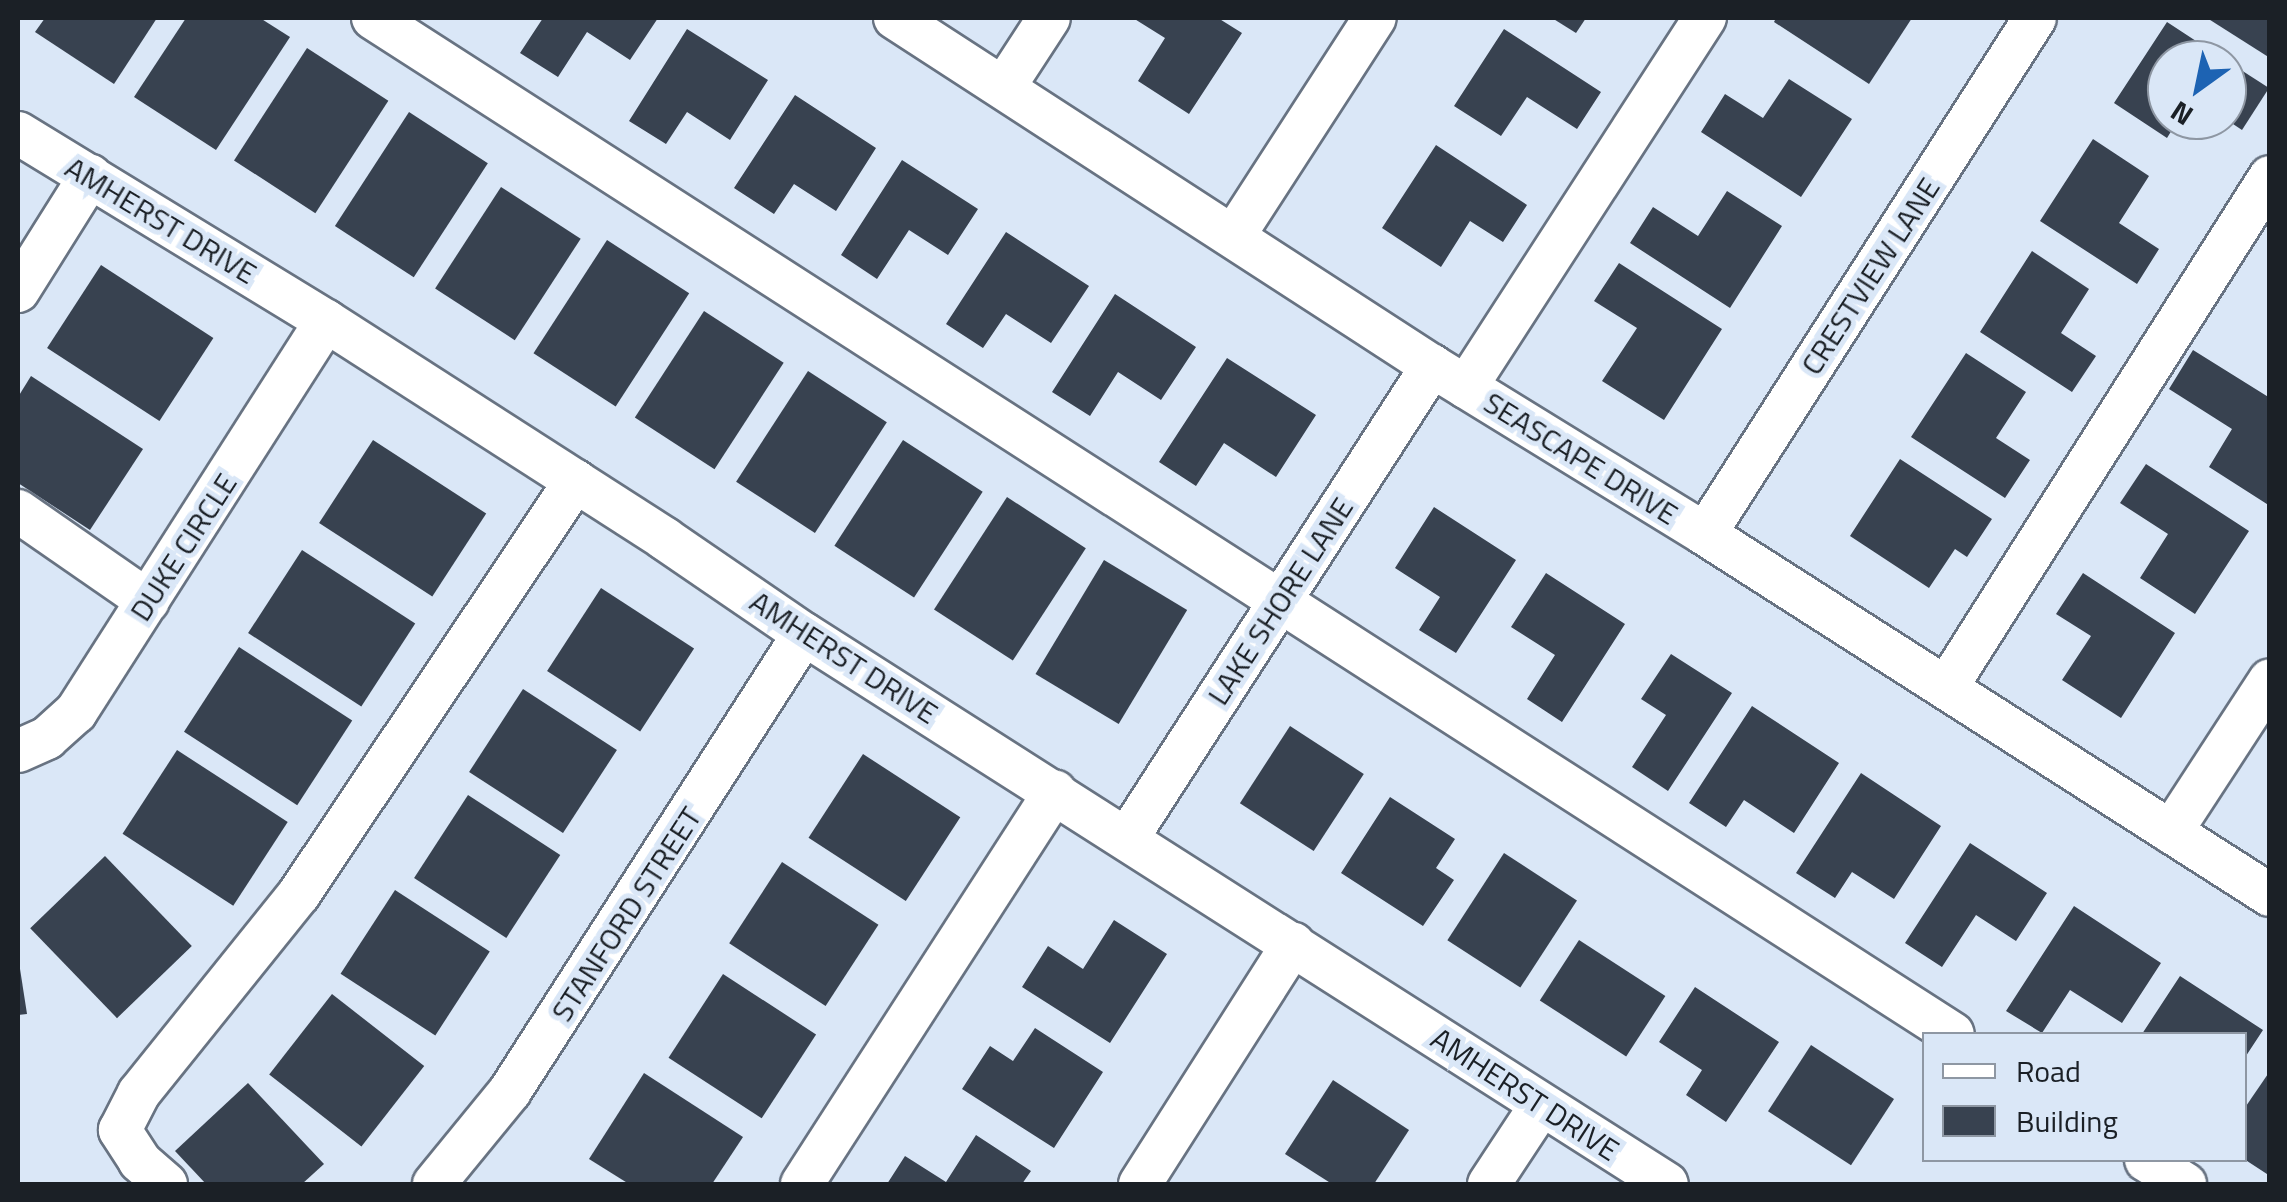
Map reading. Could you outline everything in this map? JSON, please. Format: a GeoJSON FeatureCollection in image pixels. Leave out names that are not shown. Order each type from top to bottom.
{"type":"FeatureCollection","features":[{"type":"Feature","properties":{"kind":"street"},"geometry":{"type":"LineString","coordinates":[[373,18],[1950,1032]]}},
{"type":"Feature","properties":{"kind":"street","name":"SEASCAPE DRIVE"},"geometry":{"type":"LineString","coordinates":[[894,18],[1235,234],[1449,377],[1705,534],[2270,896]]}},
{"type":"Feature","properties":{"kind":"street"},"geometry":{"type":"LineString","coordinates":[[1004,87],[1048,18]]}},
{"type":"Feature","properties":{"kind":"street"},"geometry":{"type":"LineString","coordinates":[[1235,234],[1376,18]]}},
{"type":"Feature","properties":{"kind":"street","name":"LAKE SHORE LANE"},"geometry":{"type":"LineString","coordinates":[[1128,836],[1280,600],[1449,377],[1705,18]]}},
{"type":"Feature","properties":{"kind":"street","name":"CRESTVIEW LANE"},"geometry":{"type":"LineString","coordinates":[[1705,534],[2034,18]]}},
{"type":"Feature","properties":{"kind":"street","name":"AMHERST DRIVE"},"geometry":{"type":"LineString","coordinates":[[18,133],[326,322],[804,634],[1128,836],[1668,1184]]}},
{"type":"Feature","properties":{"kind":"street"},"geometry":{"type":"LineString","coordinates":[[18,291],[90,176]]}},
{"type":"Feature","properties":{"kind":"street"},"geometry":{"type":"LineString","coordinates":[[1946,688],[2270,176]]}},
{"type":"Feature","properties":{"kind":"street","name":"DUKE CIRCLE"},"geometry":{"type":"LineString","coordinates":[[18,751],[47,738],[76,712],[326,322]]}},
{"type":"Feature","properties":{"kind":"street"},"geometry":{"type":"LineString","coordinates":[[166,1184],[140,1161],[120,1130],[138,1093],[298,894],[575,481]]}},
{"type":"Feature","properties":{"kind":"street"},"geometry":{"type":"LineString","coordinates":[[18,511],[148,600]]}},
{"type":"Feature","properties":{"kind":"street","name":"STANFORD STREET"},"geometry":{"type":"LineString","coordinates":[[434,1184],[510,1091],[804,634]]}},
{"type":"Feature","properties":{"kind":"street"},"geometry":{"type":"LineString","coordinates":[[2171,832],[2270,680]]}},
{"type":"Feature","properties":{"kind":"street"},"geometry":{"type":"LineString","coordinates":[[802,1184],[1055,791]]}},
{"type":"Feature","properties":{"kind":"street"},"geometry":{"type":"LineString","coordinates":[[1140,1184],[1293,944]]}},
{"type":"Feature","properties":{"kind":"street"},"geometry":{"type":"LineString","coordinates":[[1489,1184],[1541,1105]]}},
{"type":"Feature","properties":{"kind":"street"},"geometry":{"type":"LineString","coordinates":[[2149,1162],[2185,1184]]}},
{"type":"Feature","properties":{"kind":"building"},"geometry":{"type":"Polygon","coordinates":[[[45,18],[157,18],[114,84],[35,32],[45,18]]]}},
{"type":"Feature","properties":{"kind":"building"},"geometry":{"type":"Polygon","coordinates":[[[186,18],[260,18],[290,37],[216,150],[134,97],[186,18]]]}},
{"type":"Feature","properties":{"kind":"building"},"geometry":{"type":"Polygon","coordinates":[[[543,18],[658,18],[630,60],[587,32],[558,77],[520,53],[543,18]]]}},
{"type":"Feature","properties":{"kind":"building"},"geometry":{"type":"Polygon","coordinates":[[[1133,18],[1218,18],[1242,33],[1189,114],[1138,81],[1165,38],[1133,18]]]}},
{"type":"Feature","properties":{"kind":"building"},"geometry":{"type":"Polygon","coordinates":[[[1552,18],[1586,18],[1576,33],[1552,18]]]}},
{"type":"Feature","properties":{"kind":"building"},"geometry":{"type":"Polygon","coordinates":[[[1776,18],[1912,18],[1869,84],[1774,22],[1776,18]]]}},
{"type":"Feature","properties":{"kind":"building"},"geometry":{"type":"Polygon","coordinates":[[[2207,18],[2270,18],[2270,58],[2207,18]]]}},
{"type":"Feature","properties":{"kind":"building"},"geometry":{"type":"Polygon","coordinates":[[[2167,22],[2194,40],[2155,40],[2167,22]]]}},
{"type":"Feature","properties":{"kind":"building"},"geometry":{"type":"Polygon","coordinates":[[[687,29],[768,80],[730,140],[687,112],[666,144],[629,121],[687,29]]]}},
{"type":"Feature","properties":{"kind":"building"},"geometry":{"type":"Polygon","coordinates":[[[1504,29],[1601,92],[1577,129],[1527,97],[1501,136],[1454,106],[1504,29]]]}},
{"type":"Feature","properties":{"kind":"building"},"geometry":{"type":"Polygon","coordinates":[[[307,48],[388,101],[315,213],[234,160],[307,48]]]}},
{"type":"Feature","properties":{"kind":"building"},"geometry":{"type":"Polygon","coordinates":[[[2147,53],[2147,125],[2114,103],[2147,53]]]}},
{"type":"Feature","properties":{"kind":"building"},"geometry":{"type":"Polygon","coordinates":[[[2247,74],[2269,88],[2247,122],[2247,74]]]}},
{"type":"Feature","properties":{"kind":"building"},"geometry":{"type":"Polygon","coordinates":[[[1789,79],[1852,119],[1801,197],[1701,132],[1725,94],[1763,118],[1789,79]]]}},
{"type":"Feature","properties":{"kind":"building"},"geometry":{"type":"Polygon","coordinates":[[[795,95],[876,148],[836,211],[794,184],[774,214],[734,188],[795,95]]]}},
{"type":"Feature","properties":{"kind":"building"},"geometry":{"type":"Polygon","coordinates":[[[409,112],[488,163],[414,277],[335,226],[409,112]]]}},
{"type":"Feature","properties":{"kind":"building"},"geometry":{"type":"Polygon","coordinates":[[[2093,139],[2149,176],[2119,223],[2159,249],[2137,284],[2040,221],[2093,139]]]}},
{"type":"Feature","properties":{"kind":"building"},"geometry":{"type":"Polygon","coordinates":[[[1436,145],[1527,205],[1503,242],[1470,221],[1441,267],[1382,228],[1436,145]]]}},
{"type":"Feature","properties":{"kind":"building"},"geometry":{"type":"Polygon","coordinates":[[[902,160],[978,209],[948,255],[909,230],[877,279],[841,255],[902,160]]]}},
{"type":"Feature","properties":{"kind":"building"},"geometry":{"type":"Polygon","coordinates":[[[501,187],[581,239],[515,340],[435,288],[501,187]]]}},
{"type":"Feature","properties":{"kind":"building"},"geometry":{"type":"Polygon","coordinates":[[[1727,191],[1782,226],[1730,308],[1630,243],[1653,207],[1698,236],[1727,191]]]}},
{"type":"Feature","properties":{"kind":"building"},"geometry":{"type":"Polygon","coordinates":[[[1006,232],[1089,286],[1051,343],[1006,314],[983,348],[946,324],[1006,232]]]}},
{"type":"Feature","properties":{"kind":"building"},"geometry":{"type":"Polygon","coordinates":[[[607,240],[689,293],[616,407],[533,353],[607,240]]]}},
{"type":"Feature","properties":{"kind":"building"},"geometry":{"type":"Polygon","coordinates":[[[2032,251],[2089,289],[2061,333],[2096,356],[2072,392],[1980,332],[2032,251]]]}},
{"type":"Feature","properties":{"kind":"building"},"geometry":{"type":"Polygon","coordinates":[[[1619,263],[1722,329],[1664,420],[1602,381],[1637,328],[1594,301],[1619,263]]]}},
{"type":"Feature","properties":{"kind":"building"},"geometry":{"type":"Polygon","coordinates":[[[101,265],[213,338],[159,421],[47,348],[101,265]]]}},
{"type":"Feature","properties":{"kind":"building"},"geometry":{"type":"Polygon","coordinates":[[[1115,294],[1196,347],[1161,400],[1118,372],[1090,416],[1052,392],[1115,294]]]}},
{"type":"Feature","properties":{"kind":"building"},"geometry":{"type":"Polygon","coordinates":[[[704,311],[784,363],[715,469],[635,418],[704,311]]]}},
{"type":"Feature","properties":{"kind":"building"},"geometry":{"type":"Polygon","coordinates":[[[2193,350],[2270,398],[2270,506],[2209,467],[2232,429],[2169,389],[2193,350]]]}},
{"type":"Feature","properties":{"kind":"building"},"geometry":{"type":"Polygon","coordinates":[[[1966,353],[2026,392],[1996,438],[2030,460],[2005,498],[1911,437],[1966,353]]]}},
{"type":"Feature","properties":{"kind":"building"},"geometry":{"type":"Polygon","coordinates":[[[1227,358],[1316,415],[1276,477],[1224,443],[1196,486],[1159,462],[1227,358]]]}},
{"type":"Feature","properties":{"kind":"building"},"geometry":{"type":"Polygon","coordinates":[[[808,371],[887,422],[815,533],[736,482],[808,371]]]}},
{"type":"Feature","properties":{"kind":"building"},"geometry":{"type":"Polygon","coordinates":[[[31,376],[143,449],[90,530],[18,483],[18,397],[31,376]]]}},
{"type":"Feature","properties":{"kind":"building"},"geometry":{"type":"Polygon","coordinates":[[[373,440],[486,514],[432,597],[319,523],[373,440]]]}},
{"type":"Feature","properties":{"kind":"building"},"geometry":{"type":"Polygon","coordinates":[[[903,440],[983,492],[914,597],[834,546],[903,440]]]}},
{"type":"Feature","properties":{"kind":"building"},"geometry":{"type":"Polygon","coordinates":[[[1900,459],[1992,519],[1967,557],[1955,549],[1929,588],[1850,536],[1900,459]]]}},
{"type":"Feature","properties":{"kind":"building"},"geometry":{"type":"Polygon","coordinates":[[[2146,464],[2249,531],[2195,614],[2140,578],[2168,534],[2120,503],[2146,464]]]}},
{"type":"Feature","properties":{"kind":"building"},"geometry":{"type":"Polygon","coordinates":[[[1007,497],[1086,548],[1013,661],[934,609],[1007,497]]]}},
{"type":"Feature","properties":{"kind":"building"},"geometry":{"type":"Polygon","coordinates":[[[1434,507],[1516,560],[1456,653],[1419,630],[1440,597],[1395,568],[1434,507]]]}},
{"type":"Feature","properties":{"kind":"building"},"geometry":{"type":"Polygon","coordinates":[[[302,550],[415,624],[361,707],[248,633],[302,550]]]}},
{"type":"Feature","properties":{"kind":"building"},"geometry":{"type":"Polygon","coordinates":[[[1104,560],[1187,610],[1119,724],[1035,674],[1104,560]]]}},
{"type":"Feature","properties":{"kind":"building"},"geometry":{"type":"Polygon","coordinates":[[[1546,573],[1625,624],[1562,722],[1527,699],[1555,655],[1511,627],[1546,573]]]}},
{"type":"Feature","properties":{"kind":"building"},"geometry":{"type":"Polygon","coordinates":[[[2083,573],[2175,633],[2121,718],[2062,680],[2091,636],[2056,614],[2083,573]]]}},
{"type":"Feature","properties":{"kind":"building"},"geometry":{"type":"Polygon","coordinates":[[[601,588],[694,648],[640,731],[547,671],[601,588]]]}},
{"type":"Feature","properties":{"kind":"building"},"geometry":{"type":"Polygon","coordinates":[[[239,647],[352,721],[297,805],[184,732],[239,647]]]}},
{"type":"Feature","properties":{"kind":"building"},"geometry":{"type":"Polygon","coordinates":[[[1671,654],[1732,693],[1668,791],[1632,767],[1666,715],[1641,699],[1671,654]]]}},
{"type":"Feature","properties":{"kind":"building"},"geometry":{"type":"Polygon","coordinates":[[[523,689],[617,750],[563,833],[469,772],[523,689]]]}},
{"type":"Feature","properties":{"kind":"building"},"geometry":{"type":"Polygon","coordinates":[[[1752,706],[1839,763],[1794,833],[1744,800],[1726,827],[1689,803],[1752,706]]]}},
{"type":"Feature","properties":{"kind":"building"},"geometry":{"type":"Polygon","coordinates":[[[1290,726],[1364,774],[1314,851],[1240,803],[1290,726]]]}},
{"type":"Feature","properties":{"kind":"building"},"geometry":{"type":"Polygon","coordinates":[[[177,750],[288,822],[233,906],[123,834],[177,750]]]}},
{"type":"Feature","properties":{"kind":"building"},"geometry":{"type":"Polygon","coordinates":[[[863,754],[960,817],[906,901],[809,838],[863,754]]]}},
{"type":"Feature","properties":{"kind":"building"},"geometry":{"type":"Polygon","coordinates":[[[1861,773],[1941,826],[1894,899],[1852,872],[1835,898],[1796,873],[1861,773]]]}},
{"type":"Feature","properties":{"kind":"building"},"geometry":{"type":"Polygon","coordinates":[[[468,795],[560,855],[506,938],[414,878],[468,795]]]}},
{"type":"Feature","properties":{"kind":"building"},"geometry":{"type":"Polygon","coordinates":[[[1390,797],[1455,839],[1436,868],[1454,880],[1423,926],[1341,873],[1390,797]]]}},
{"type":"Feature","properties":{"kind":"building"},"geometry":{"type":"Polygon","coordinates":[[[1970,843],[2047,893],[2016,941],[1976,915],[1942,967],[1905,943],[1970,843]]]}},
{"type":"Feature","properties":{"kind":"building"},"geometry":{"type":"Polygon","coordinates":[[[1504,853],[1577,900],[1520,988],[1447,940],[1504,853]]]}},
{"type":"Feature","properties":{"kind":"building"},"geometry":{"type":"Polygon","coordinates":[[[105,856],[192,946],[117,1018],[30,928],[105,856]]]}},
{"type":"Feature","properties":{"kind":"building"},"geometry":{"type":"Polygon","coordinates":[[[782,862],[878,925],[826,1006],[729,943],[782,862]]]}},
{"type":"Feature","properties":{"kind":"building"},"geometry":{"type":"Polygon","coordinates":[[[395,890],[490,952],[435,1035],[341,974],[395,890]]]}},
{"type":"Feature","properties":{"kind":"building"},"geometry":{"type":"Polygon","coordinates":[[[2074,906],[2161,963],[2122,1023],[2070,990],[2043,1032],[2006,1011],[2074,906]]]}},
{"type":"Feature","properties":{"kind":"building"},"geometry":{"type":"Polygon","coordinates":[[[1114,920],[1167,954],[1110,1043],[1022,987],[1048,946],[1083,969],[1114,920]]]}},
{"type":"Feature","properties":{"kind":"building"},"geometry":{"type":"Polygon","coordinates":[[[1579,940],[1665,996],[1626,1056],[1540,1000],[1579,940]]]}},
{"type":"Feature","properties":{"kind":"building"},"geometry":{"type":"Polygon","coordinates":[[[18,956],[27,1014],[18,1015],[18,956]]]}},
{"type":"Feature","properties":{"kind":"building"},"geometry":{"type":"Polygon","coordinates":[[[723,974],[816,1034],[762,1118],[669,1058],[723,974]]]}},
{"type":"Feature","properties":{"kind":"building"},"geometry":{"type":"Polygon","coordinates":[[[2180,976],[2263,1030],[2247,1054],[2247,1032],[2143,1032],[2180,976]]]}},
{"type":"Feature","properties":{"kind":"building"},"geometry":{"type":"Polygon","coordinates":[[[1695,987],[1779,1042],[1726,1122],[1686,1095],[1702,1070],[1659,1042],[1695,987]]]}},
{"type":"Feature","properties":{"kind":"building"},"geometry":{"type":"Polygon","coordinates":[[[332,994],[424,1066],[361,1146],[269,1074],[332,994]]]}},
{"type":"Feature","properties":{"kind":"building"},"geometry":{"type":"Polygon","coordinates":[[[1035,1028],[1103,1072],[1054,1148],[962,1089],[990,1046],[1013,1061],[1035,1028]]]}},
{"type":"Feature","properties":{"kind":"building"},"geometry":{"type":"Polygon","coordinates":[[[1811,1045],[1894,1099],[1851,1165],[1768,1111],[1811,1045]]]}},
{"type":"Feature","properties":{"kind":"building"},"geometry":{"type":"Polygon","coordinates":[[[2270,1071],[2270,1176],[2247,1161],[2247,1105],[2270,1071]]]}},
{"type":"Feature","properties":{"kind":"building"},"geometry":{"type":"Polygon","coordinates":[[[644,1073],[743,1137],[712,1184],[629,1184],[589,1159],[644,1073]]]}},
{"type":"Feature","properties":{"kind":"building"},"geometry":{"type":"Polygon","coordinates":[[[1333,1080],[1409,1130],[1374,1184],[1332,1184],[1285,1154],[1333,1080]]]}},
{"type":"Feature","properties":{"kind":"building"},"geometry":{"type":"Polygon","coordinates":[[[248,1083],[324,1164],[302,1184],[206,1184],[175,1151],[248,1083]]]}},
{"type":"Feature","properties":{"kind":"building"},"geometry":{"type":"Polygon","coordinates":[[[976,1135],[1031,1171],[1022,1184],[887,1184],[905,1156],[946,1182],[976,1135]]]}}]}
